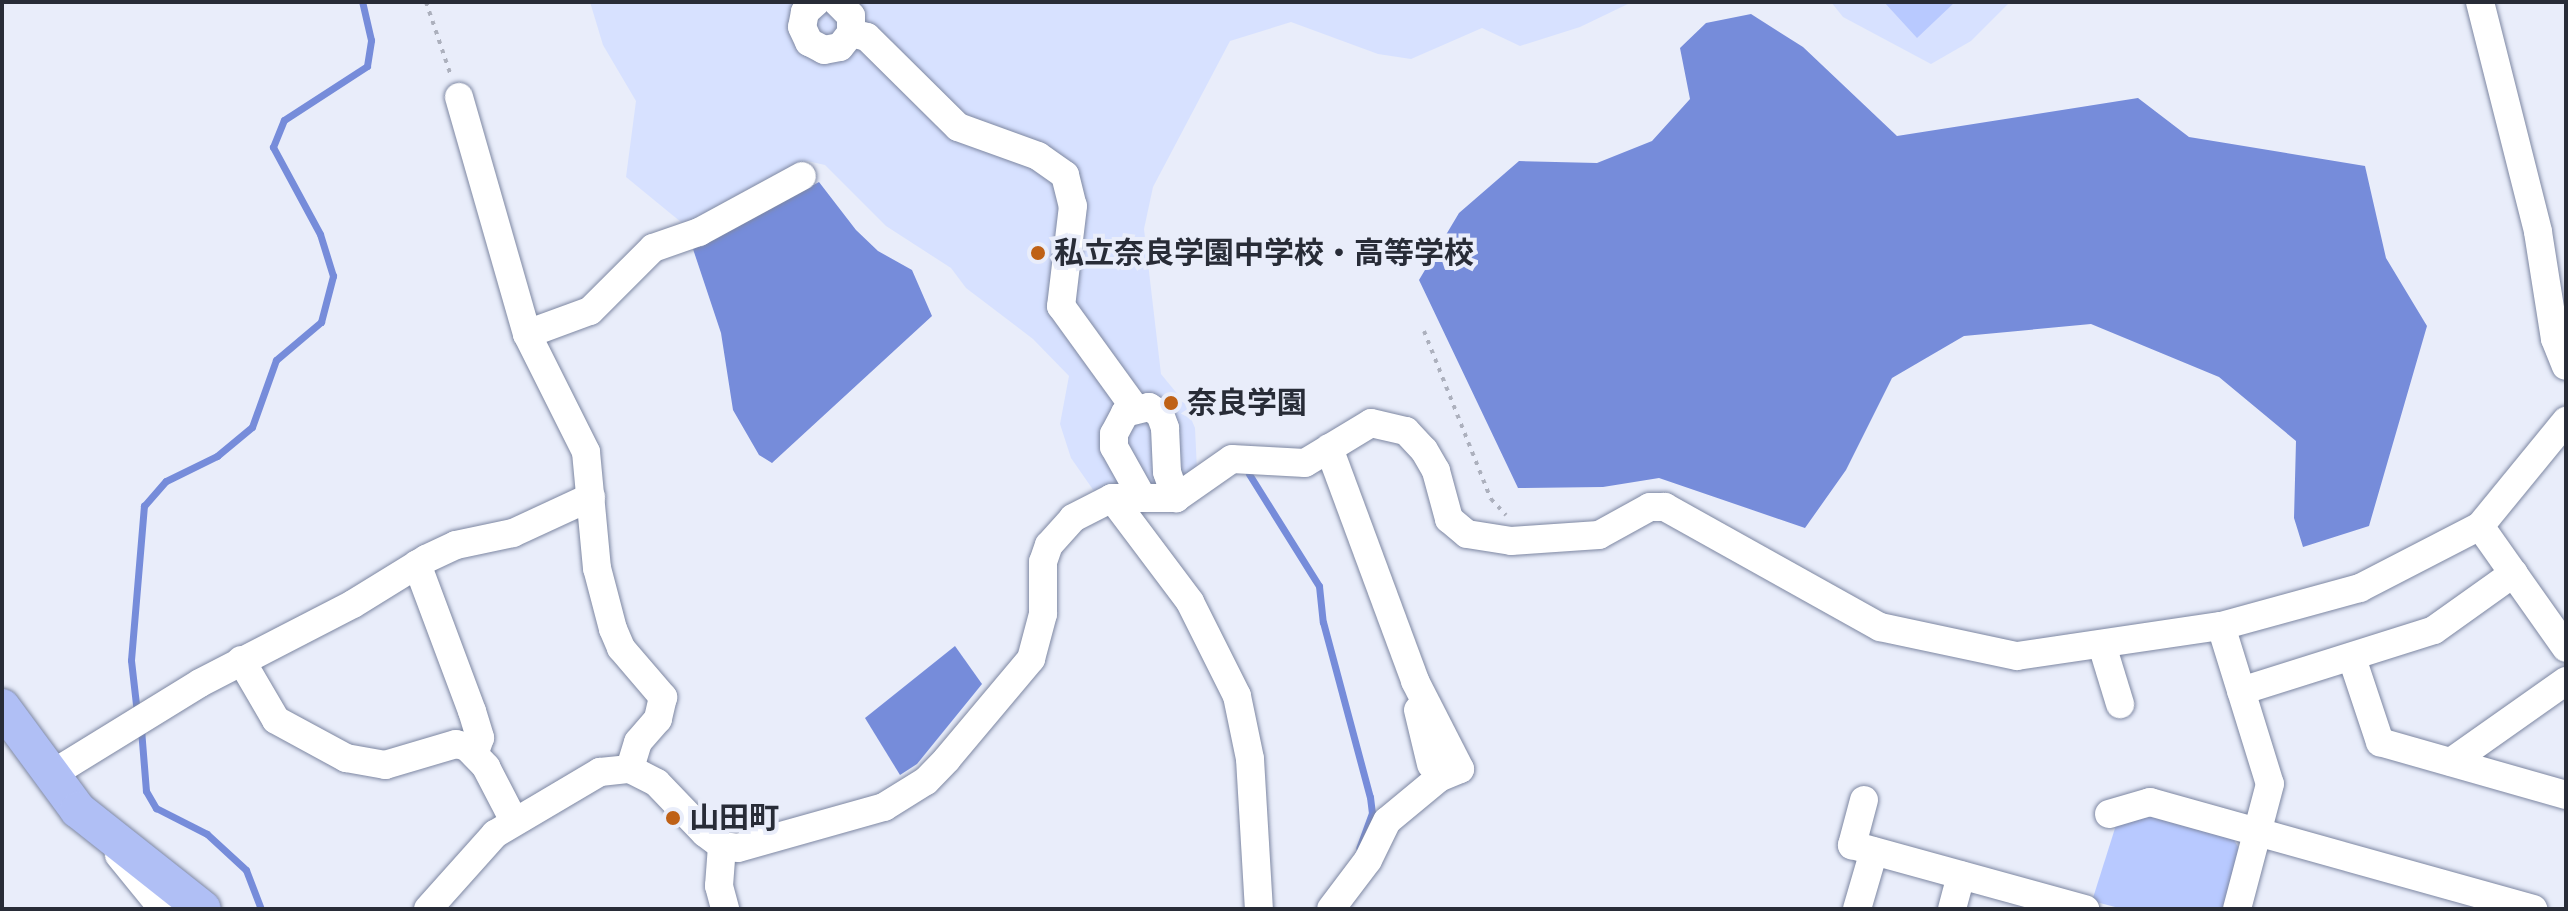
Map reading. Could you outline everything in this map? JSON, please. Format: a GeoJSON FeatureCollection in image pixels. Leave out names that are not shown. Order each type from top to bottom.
{"type":"FeatureCollection","features":[{"type":"Feature","properties":{"kind":"main road"},"geometry":{"type":"LineString","coordinates":[[2,707],[49,776],[99,829],[203,909]]}},
{"type":"Feature","properties":{"kind":"street"},"geometry":{"type":"LineString","coordinates":[[816,2],[803,19],[809,42],[832,50],[847,11]]}},
{"type":"Feature","properties":{"kind":"street"},"geometry":{"type":"LineString","coordinates":[[2480,2],[2538,232],[2555,339],[2566,366]]}},
{"type":"Feature","properties":{"kind":"street"},"geometry":{"type":"LineString","coordinates":[[847,11],[867,37],[958,127],[1038,156],[1065,175],[1073,206],[1061,306],[1134,407]]}},
{"type":"Feature","properties":{"kind":"street"},"geometry":{"type":"LineString","coordinates":[[459,97],[527,334],[586,452],[597,568],[613,629],[621,648],[663,697],[658,719],[638,742],[630,769]]}},
{"type":"Feature","properties":{"kind":"street"},"geometry":{"type":"LineString","coordinates":[[527,334],[590,311],[653,248],[699,232],[802,176]]}},
{"type":"Feature","properties":{"kind":"street"},"geometry":{"type":"LineString","coordinates":[[1142,497],[1114,447],[1117,424],[1134,407],[1149,407],[1160,414],[1167,472],[1176,498]]}},
{"type":"Feature","properties":{"kind":"street"},"geometry":{"type":"LineString","coordinates":[[428,909],[475,852],[514,821],[600,772],[630,769],[657,783],[722,846],[752,846],[863,815],[926,781],[1031,659],[1043,614],[1043,562],[1049,545],[1073,518],[1112,498],[1176,498],[1232,459],[1305,463],[1371,423],[1406,431],[1430,459],[1449,519],[1467,534],[1511,541],[1599,535],[1650,507],[1665,507],[1880,627],[2017,656],[2221,626],[2360,588],[2480,526],[2566,421]]}},
{"type":"Feature","properties":{"kind":"street"},"geometry":{"type":"LineString","coordinates":[[1329,448],[1415,681],[1460,769],[1439,778],[1387,821],[1368,860],[1331,909]]}},
{"type":"Feature","properties":{"kind":"street"},"geometry":{"type":"LineString","coordinates":[[49,776],[241,660],[353,604],[417,564],[456,545],[513,533],[591,497]]}},
{"type":"Feature","properties":{"kind":"street"},"geometry":{"type":"LineString","coordinates":[[1112,498],[1190,602],[1237,696],[1250,759],[1259,909]]}},
{"type":"Feature","properties":{"kind":"street"},"geometry":{"type":"LineString","coordinates":[[2480,526],[2566,648]]}},
{"type":"Feature","properties":{"kind":"street"},"geometry":{"type":"LineString","coordinates":[[417,564],[472,711],[480,738],[475,752]]}},
{"type":"Feature","properties":{"kind":"street"},"geometry":{"type":"LineString","coordinates":[[2241,691],[2434,630],[2514,573]]}},
{"type":"Feature","properties":{"kind":"street"},"geometry":{"type":"LineString","coordinates":[[2221,626],[2270,784],[2237,909]]}},
{"type":"Feature","properties":{"kind":"street"},"geometry":{"type":"LineString","coordinates":[[2102,645],[2120,704]]}},
{"type":"Feature","properties":{"kind":"street"},"geometry":{"type":"LineString","coordinates":[[2352,658],[2380,742],[2566,795]]}},
{"type":"Feature","properties":{"kind":"street"},"geometry":{"type":"LineString","coordinates":[[241,660],[276,720],[346,758],[385,765],[456,744],[475,752],[514,821]]}},
{"type":"Feature","properties":{"kind":"street"},"geometry":{"type":"LineString","coordinates":[[1415,681],[1431,764]]}},
{"type":"Feature","properties":{"kind":"street"},"geometry":{"type":"LineString","coordinates":[[2451,762],[2566,681]]}},
{"type":"Feature","properties":{"kind":"street"},"geometry":{"type":"LineString","coordinates":[[1864,800],[1852,845],[1961,875],[2047,904],[2085,909]]}},
{"type":"Feature","properties":{"kind":"street"},"geometry":{"type":"LineString","coordinates":[[2109,814],[2150,802],[2533,909]]}},
{"type":"Feature","properties":{"kind":"street"},"geometry":{"type":"LineString","coordinates":[[99,829],[163,909]]}},
{"type":"Feature","properties":{"kind":"street"},"geometry":{"type":"LineString","coordinates":[[722,846],[719,886],[725,909]]}},
{"type":"Feature","properties":{"kind":"street"},"geometry":{"type":"LineString","coordinates":[[1857,909],[1874,851]]}},
{"type":"Feature","properties":{"kind":"street"},"geometry":{"type":"LineString","coordinates":[[1952,909],[1961,875]]}},
{"type":"Feature","properties":{"kind":"path"},"geometry":{"type":"LineString","coordinates":[[426,2],[459,97]]}},
{"type":"Feature","properties":{"kind":"path"},"geometry":{"type":"LineString","coordinates":[[1424,331],[1491,499],[1511,517]]}},
{"type":"Feature","properties":{"kind":"shaded area","name":"私立奈良学園中学校・高等学校"},"geometry":{"type":"Polygon","coordinates":[[[590,2],[1632,2],[1580,27],[1520,46],[1482,28],[1411,59],[1378,54],[1291,22],[1230,41],[1153,187],[1144,229],[1161,374],[1184,402],[1195,428],[1197,470],[1180,483],[1096,494],[1071,458],[1060,424],[1069,376],[1033,339],[966,288],[951,268],[886,226],[825,165],[807,161],[687,227],[626,177],[636,101],[603,45],[590,2]]]}},
{"type":"Feature","properties":{"kind":"shaded area"},"geometry":{"type":"Polygon","coordinates":[[[1831,2],[2010,2],[1971,41],[1931,64],[1843,17],[1831,2]]]}},
{"type":"Feature","properties":{"kind":"shaded area"},"geometry":{"type":"Polygon","coordinates":[[[1884,2],[1955,2],[1917,38],[1884,2]]]}},
{"type":"Feature","properties":{"kind":"shaded area"},"geometry":{"type":"Polygon","coordinates":[[[1751,14],[1803,47],[1897,136],[2138,98],[2189,137],[2365,166],[2386,258],[2427,326],[2369,526],[2303,547],[2294,518],[2296,441],[2219,377],[2091,324],[1964,336],[1892,378],[1846,470],[1805,528],[1659,478],[1603,487],[1518,488],[1419,280],[1459,213],[1519,161],[1597,163],[1652,141],[1690,99],[1680,48],[1706,23],[1751,14]]]}},
{"type":"Feature","properties":{"kind":"shaded area"},"geometry":{"type":"Polygon","coordinates":[[[819,182],[856,230],[878,251],[912,270],[932,316],[772,463],[759,455],[733,410],[721,333],[693,249],[819,182]]]}},
{"type":"Feature","properties":{"kind":"shaded area"},"geometry":{"type":"Polygon","coordinates":[[[955,646],[982,684],[917,764],[900,775],[865,718],[955,646]]]}},
{"type":"Feature","properties":{"kind":"shaded area"},"geometry":{"type":"Polygon","coordinates":[[[2151,817],[2234,840],[2241,852],[2225,909],[2123,909],[2092,901],[2117,822],[2151,817]]]}},
{"type":"Feature","properties":{"kind":"waterway"},"geometry":{"type":"LineString","coordinates":[[137,713],[131,660],[144,506],[166,481],[217,456],[252,427],[276,360],[321,322],[333,276],[320,234],[273,147],[284,120],[367,66],[371,40],[362,2]]}},
{"type":"Feature","properties":{"kind":"waterway"},"geometry":{"type":"LineString","coordinates":[[1249,474],[1319,586],[1323,622],[1370,797],[1372,813],[1359,848]]}},
{"type":"Feature","properties":{"kind":"waterway"},"geometry":{"type":"LineString","coordinates":[[141,729],[146,791],[156,808],[207,834],[246,870],[261,909]]}},
{"type":"Feature","properties":{"kind":"place","name":"私立奈良学園中学校・高等学校"},"geometry":{"type":"Point","coordinates":[1038,253]}},
{"type":"Feature","properties":{"kind":"place","name":"奈良学園"},"geometry":{"type":"Point","coordinates":[1171,403]}},
{"type":"Feature","properties":{"kind":"place","name":"山田町"},"geometry":{"type":"Point","coordinates":[673,818]}}]}
